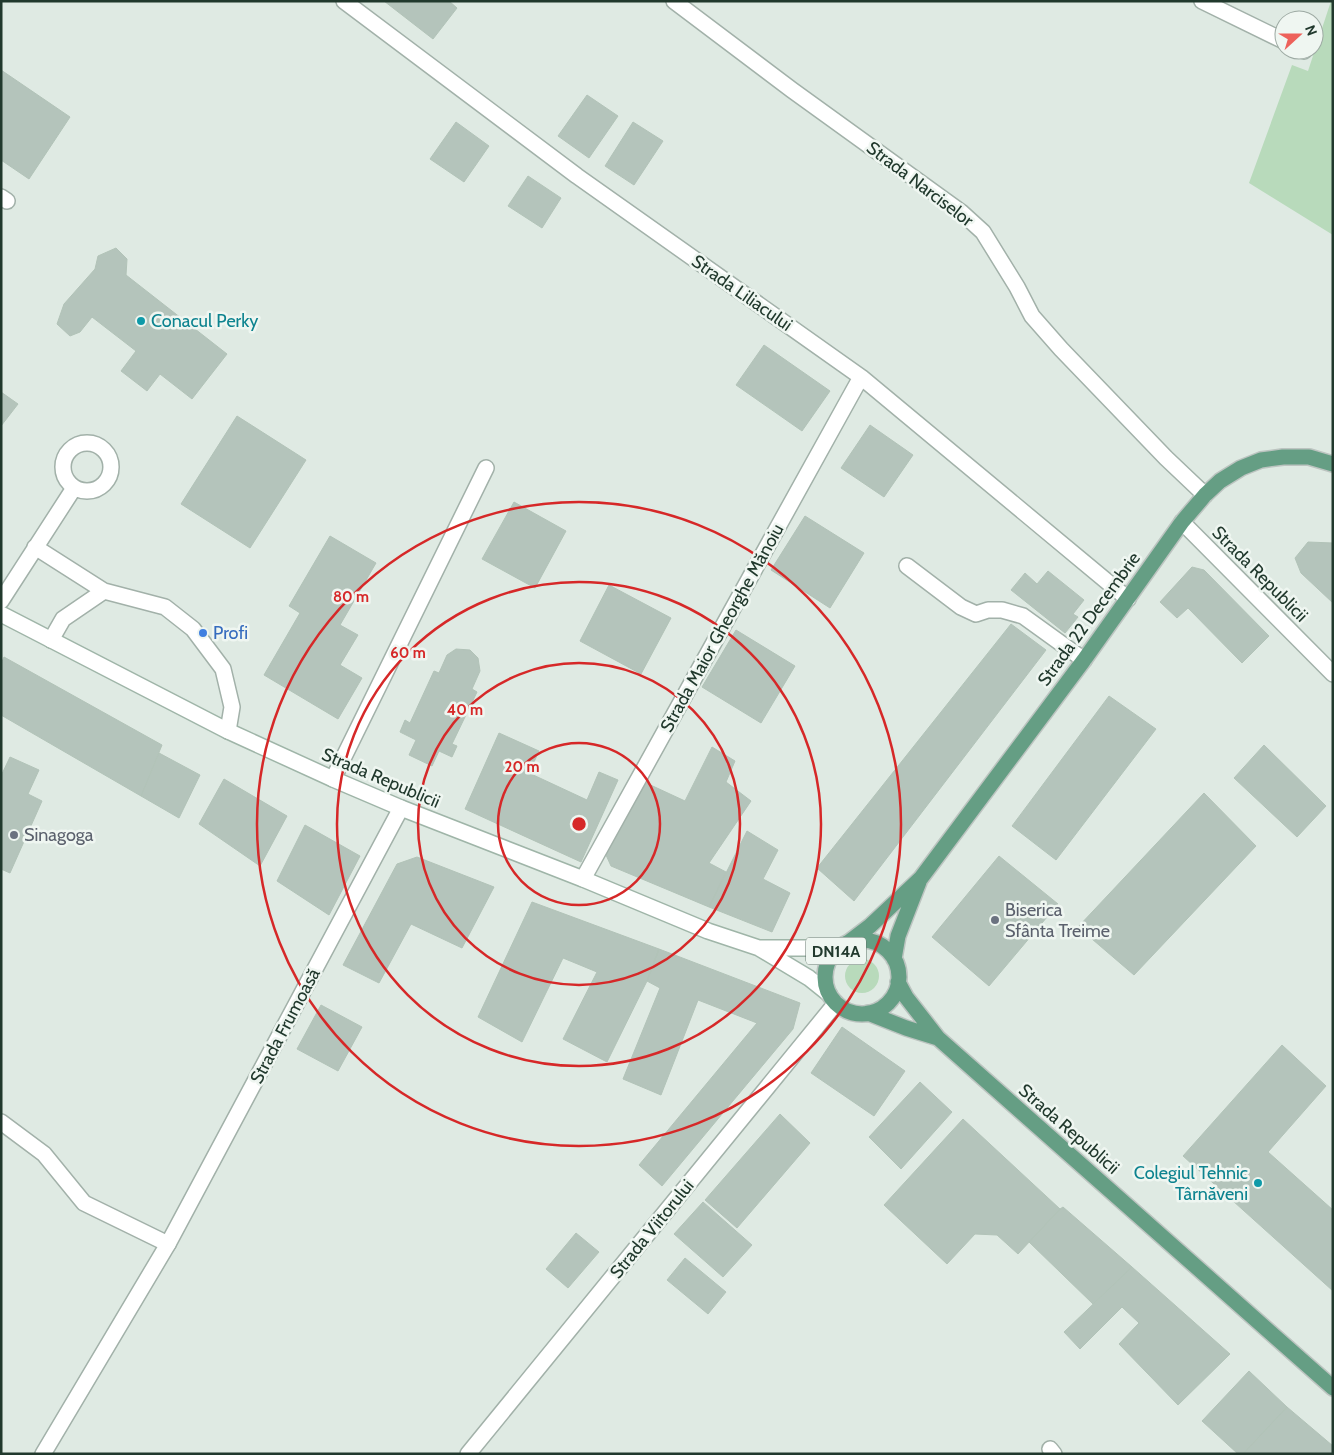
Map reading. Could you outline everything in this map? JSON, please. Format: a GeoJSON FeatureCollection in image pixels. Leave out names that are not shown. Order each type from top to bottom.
{"type":"FeatureCollection","features":[{"type":"Feature","properties":{"kind":"main road","name":"Strada 22 Decembrie"},"geometry":{"type":"LineString","coordinates":[[844,945],[870,926],[921,878],[1084,660],[1182,522],[1205,495],[1220,481],[1241,468],[1261,460],[1283,457],[1309,458],[1333,464]]}},
{"type":"Feature","properties":{"kind":"main road","name":"Strada 22 Decembrie"},"geometry":{"type":"LineString","coordinates":[[894,959],[898,936],[921,878]]}},
{"type":"Feature","properties":{"kind":"main road","name":"DN14A"},"geometry":{"type":"LineString","coordinates":[[832,999],[825,983],[826,970],[830,958],[844,945],[862,940],[874,942],[886,949],[894,959]]}},
{"type":"Feature","properties":{"kind":"main road"},"geometry":{"type":"LineString","coordinates":[[832,999],[845,1010],[856,1014],[879,1010],[888,1003],[895,993],[898,971],[894,959]]}},
{"type":"Feature","properties":{"kind":"main road","name":"Strada Republicii"},"geometry":{"type":"LineString","coordinates":[[898,982],[906,997],[938,1038],[1333,1388]]}},
{"type":"Feature","properties":{"kind":"main road","name":"Strada Republicii"},"geometry":{"type":"LineString","coordinates":[[868,1013],[938,1038]]}},
{"type":"Feature","properties":{"kind":"street","name":"Strada Liliacului"},"geometry":{"type":"LineString","coordinates":[[344,1],[577,176],[861,377],[1128,599]]}},
{"type":"Feature","properties":{"kind":"street","name":"Strada Narciselor"},"geometry":{"type":"LineString","coordinates":[[674,1],[792,90],[961,212],[983,232],[1017,287],[1032,316],[1060,349],[1160,452],[1205,495]]}},
{"type":"Feature","properties":{"kind":"street"},"geometry":{"type":"LineString","coordinates":[[1202,1],[1274,36]]}},
{"type":"Feature","properties":{"kind":"street","name":"Strada Maior Gheorghe Mănoiu"},"geometry":{"type":"LineString","coordinates":[[583,879],[861,377]]}},
{"type":"Feature","properties":{"kind":"street"},"geometry":{"type":"LineString","coordinates":[[333,779],[486,468]]}},
{"type":"Feature","properties":{"kind":"street"},"geometry":{"type":"LineString","coordinates":[[1,601],[74,488]]}},
{"type":"Feature","properties":{"kind":"street","name":"Strada Republicii"},"geometry":{"type":"LineString","coordinates":[[1182,522],[1333,674]]}},
{"type":"Feature","properties":{"kind":"street"},"geometry":{"type":"LineString","coordinates":[[35,547],[104,591],[165,607],[193,629],[223,669],[232,707],[228,731]]}},
{"type":"Feature","properties":{"kind":"street"},"geometry":{"type":"LineString","coordinates":[[908,566],[961,607],[976,614],[988,610],[1002,610],[1023,616],[1084,660]]}},
{"type":"Feature","properties":{"kind":"street"},"geometry":{"type":"LineString","coordinates":[[51,640],[63,619],[104,591]]}},
{"type":"Feature","properties":{"kind":"street","name":"Strada Republicii"},"geometry":{"type":"LineString","coordinates":[[1,614],[228,731],[333,779],[708,931],[758,948],[808,978],[832,999]]}},
{"type":"Feature","properties":{"kind":"street","name":"Strada Frumoasă"},"geometry":{"type":"LineString","coordinates":[[43,1454],[168,1244],[401,808]]}},
{"type":"Feature","properties":{"kind":"street","name":"Strada Republicii"},"geometry":{"type":"LineString","coordinates":[[758,948],[844,945]]}},
{"type":"Feature","properties":{"kind":"street","name":"Strada Viitorului"},"geometry":{"type":"LineString","coordinates":[[468,1454],[832,999]]}},
{"type":"Feature","properties":{"kind":"street"},"geometry":{"type":"LineString","coordinates":[[1,1122],[44,1154],[84,1203],[168,1244]]}},
{"type":"Feature","properties":{"kind":"green space"},"geometry":{"type":"Polygon","coordinates":[[[1331,1],[1333,1],[1333,235],[1249,183],[1292,65],[1308,71],[1312,60],[1324,60],[1324,22],[1331,1]]]}},
{"type":"Feature","properties":{"kind":"green space"},"geometry":{"type":"Polygon","coordinates":[[[862,959],[874,964],[879,976],[874,988],[862,993],[850,988],[845,976],[850,964],[862,959]]]}},
{"type":"Feature","properties":{"kind":"building"},"geometry":{"type":"Polygon","coordinates":[[[384,1],[449,1],[457,8],[433,39],[384,1]]]}},
{"type":"Feature","properties":{"kind":"building"},"geometry":{"type":"Polygon","coordinates":[[[1,70],[70,117],[29,179],[1,160],[1,70]]]}},
{"type":"Feature","properties":{"kind":"building"},"geometry":{"type":"Polygon","coordinates":[[[587,95],[618,116],[589,158],[558,136],[587,95]]]}},
{"type":"Feature","properties":{"kind":"building"},"geometry":{"type":"Polygon","coordinates":[[[456,122],[489,146],[464,182],[430,159],[456,122]]]}},
{"type":"Feature","properties":{"kind":"building"},"geometry":{"type":"Polygon","coordinates":[[[633,122],[663,141],[634,185],[605,166],[633,122]]]}},
{"type":"Feature","properties":{"kind":"building"},"geometry":{"type":"Polygon","coordinates":[[[528,176],[561,198],[542,228],[508,206],[528,176]]]}},
{"type":"Feature","properties":{"kind":"building","name":"Conacul Perky"},"geometry":{"type":"Polygon","coordinates":[[[116,248],[127,259],[126,275],[227,354],[192,399],[160,374],[147,391],[121,371],[136,351],[92,317],[80,332],[70,336],[57,324],[64,304],[95,269],[98,256],[116,248]]]}},
{"type":"Feature","properties":{"kind":"building"},"geometry":{"type":"Polygon","coordinates":[[[764,345],[830,391],[802,431],[736,385],[764,345]]]}},
{"type":"Feature","properties":{"kind":"building"},"geometry":{"type":"Polygon","coordinates":[[[1,392],[18,404],[1,426],[1,392]]]}},
{"type":"Feature","properties":{"kind":"building"},"geometry":{"type":"Polygon","coordinates":[[[237,416],[306,460],[250,548],[181,504],[237,416]]]}},
{"type":"Feature","properties":{"kind":"building"},"geometry":{"type":"Polygon","coordinates":[[[870,425],[913,455],[884,497],[841,468],[870,425]]]}},
{"type":"Feature","properties":{"kind":"building"},"geometry":{"type":"Polygon","coordinates":[[[514,502],[566,531],[535,588],[482,559],[514,502]]]}},
{"type":"Feature","properties":{"kind":"building"},"geometry":{"type":"Polygon","coordinates":[[[805,516],[864,553],[830,608],[771,570],[805,516]]]}},
{"type":"Feature","properties":{"kind":"building"},"geometry":{"type":"Polygon","coordinates":[[[330,536],[376,563],[340,625],[358,635],[340,665],[362,678],[338,719],[264,675],[300,613],[289,606],[330,536]]]}},
{"type":"Feature","properties":{"kind":"building"},"geometry":{"type":"Polygon","coordinates":[[[1308,542],[1333,543],[1333,603],[1301,573],[1295,558],[1308,542]]]}},
{"type":"Feature","properties":{"kind":"building"},"geometry":{"type":"Polygon","coordinates":[[[1192,567],[1204,570],[1269,636],[1242,663],[1188,608],[1177,618],[1160,602],[1192,567]]]}},
{"type":"Feature","properties":{"kind":"building"},"geometry":{"type":"Polygon","coordinates":[[[1048,571],[1084,600],[1073,614],[1078,617],[1065,633],[1011,590],[1025,573],[1037,584],[1048,571]]]}},
{"type":"Feature","properties":{"kind":"building"},"geometry":{"type":"Polygon","coordinates":[[[609,585],[671,618],[641,674],[580,641],[609,585]]]}},
{"type":"Feature","properties":{"kind":"building"},"geometry":{"type":"Polygon","coordinates":[[[1011,624],[1046,650],[854,901],[817,868],[1011,624]]]}},
{"type":"Feature","properties":{"kind":"building"},"geometry":{"type":"Polygon","coordinates":[[[736,630],[795,666],[761,723],[702,687],[736,630]]]}},
{"type":"Feature","properties":{"kind":"building"},"geometry":{"type":"Polygon","coordinates":[[[456,649],[470,650],[478,658],[480,671],[472,689],[477,692],[452,744],[457,746],[452,757],[439,751],[432,766],[409,755],[416,740],[400,732],[405,720],[410,723],[434,671],[439,673],[447,655],[456,649]]]}},
{"type":"Feature","properties":{"kind":"building"},"geometry":{"type":"Polygon","coordinates":[[[4,657],[162,745],[141,796],[1,715],[1,664],[4,657]]]}},
{"type":"Feature","properties":{"kind":"building"},"geometry":{"type":"Polygon","coordinates":[[[1109,696],[1156,729],[1056,860],[1012,826],[1109,696]]]}},
{"type":"Feature","properties":{"kind":"building"},"geometry":{"type":"Polygon","coordinates":[[[499,733],[539,751],[529,773],[587,800],[599,772],[618,780],[581,862],[465,809],[499,733]]]}},
{"type":"Feature","properties":{"kind":"building"},"geometry":{"type":"Polygon","coordinates":[[[1264,745],[1326,806],[1297,837],[1234,778],[1264,745]]]}},
{"type":"Feature","properties":{"kind":"building"},"geometry":{"type":"Polygon","coordinates":[[[712,747],[735,761],[726,782],[751,801],[709,863],[726,872],[709,907],[611,866],[606,855],[644,782],[685,801],[712,747]]]}},
{"type":"Feature","properties":{"kind":"building"},"geometry":{"type":"Polygon","coordinates":[[[159,753],[200,775],[179,818],[141,796],[159,753]]]}},
{"type":"Feature","properties":{"kind":"building","name":"Sinagoga"},"geometry":{"type":"Polygon","coordinates":[[[10,757],[39,770],[28,794],[42,801],[10,873],[1,869],[1,776],[10,757]]]}},
{"type":"Feature","properties":{"kind":"building"},"geometry":{"type":"Polygon","coordinates":[[[224,779],[287,816],[260,866],[199,824],[224,779]]]}},
{"type":"Feature","properties":{"kind":"building"},"geometry":{"type":"Polygon","coordinates":[[[1204,793],[1256,846],[1134,975],[1078,927],[1204,793]]]}},
{"type":"Feature","properties":{"kind":"building"},"geometry":{"type":"Polygon","coordinates":[[[305,825],[360,856],[329,915],[277,881],[305,825]]]}},
{"type":"Feature","properties":{"kind":"building"},"geometry":{"type":"Polygon","coordinates":[[[747,831],[778,850],[763,879],[790,893],[772,932],[709,907],[747,831]]]}},
{"type":"Feature","properties":{"kind":"building","name":"Biserica Sfânta Treime"},"geometry":{"type":"Polygon","coordinates":[[[999,856],[1058,904],[989,986],[932,937],[999,856]]]}},
{"type":"Feature","properties":{"kind":"building"},"geometry":{"type":"Polygon","coordinates":[[[417,857],[494,887],[462,948],[411,924],[379,983],[343,965],[397,864],[417,857]]]}},
{"type":"Feature","properties":{"kind":"building"},"geometry":{"type":"Polygon","coordinates":[[[532,902],[659,949],[647,981],[607,1062],[563,1039],[597,972],[563,958],[522,1042],[478,1017],[532,902]]]}},
{"type":"Feature","properties":{"kind":"building"},"geometry":{"type":"Polygon","coordinates":[[[659,949],[800,1003],[793,1029],[662,1186],[639,1165],[757,1023],[698,1000],[661,1095],[623,1079],[660,988],[647,981],[659,949]]]}},
{"type":"Feature","properties":{"kind":"building"},"geometry":{"type":"Polygon","coordinates":[[[321,1005],[362,1027],[338,1071],[297,1049],[321,1005]]]}},
{"type":"Feature","properties":{"kind":"building"},"geometry":{"type":"Polygon","coordinates":[[[842,1027],[905,1071],[874,1116],[811,1073],[842,1027]]]}},
{"type":"Feature","properties":{"kind":"building","name":"Colegiul Tehnic Târnăveni"},"geometry":{"type":"Polygon","coordinates":[[[1282,1045],[1326,1086],[1268,1152],[1333,1210],[1333,1291],[1183,1156],[1282,1045]]]}},
{"type":"Feature","properties":{"kind":"building"},"geometry":{"type":"Polygon","coordinates":[[[920,1082],[952,1112],[901,1169],[869,1137],[920,1082]]]}},
{"type":"Feature","properties":{"kind":"building"},"geometry":{"type":"Polygon","coordinates":[[[780,1114],[810,1143],[737,1228],[705,1200],[780,1114]]]}},
{"type":"Feature","properties":{"kind":"building"},"geometry":{"type":"Polygon","coordinates":[[[963,1119],[1060,1209],[1018,1254],[997,1235],[975,1234],[947,1264],[884,1205],[963,1119]]]}},
{"type":"Feature","properties":{"kind":"building"},"geometry":{"type":"Polygon","coordinates":[[[703,1202],[752,1245],[723,1277],[674,1234],[703,1202]]]}},
{"type":"Feature","properties":{"kind":"building"},"geometry":{"type":"Polygon","coordinates":[[[1063,1207],[1132,1267],[1093,1304],[1029,1242],[1063,1207]]]}},
{"type":"Feature","properties":{"kind":"building"},"geometry":{"type":"Polygon","coordinates":[[[576,1233],[599,1252],[568,1288],[546,1269],[576,1233]]]}},
{"type":"Feature","properties":{"kind":"building"},"geometry":{"type":"Polygon","coordinates":[[[685,1258],[726,1292],[708,1314],[667,1280],[685,1258]]]}},
{"type":"Feature","properties":{"kind":"building"},"geometry":{"type":"Polygon","coordinates":[[[1132,1267],[1230,1354],[1178,1405],[1119,1344],[1139,1323],[1122,1307],[1080,1349],[1064,1332],[1132,1267]]]}},
{"type":"Feature","properties":{"kind":"building"},"geometry":{"type":"Polygon","coordinates":[[[1249,1371],[1287,1407],[1243,1454],[1238,1454],[1202,1421],[1249,1371]]]}},
{"type":"Feature","properties":{"kind":"building"},"geometry":{"type":"Polygon","coordinates":[[[1287,1407],[1333,1446],[1333,1454],[1243,1454],[1287,1407]]]}},
{"type":"Feature","properties":{"kind":"place","name":"Conacul Perky"},"geometry":{"type":"Point","coordinates":[141,321]}},
{"type":"Feature","properties":{"kind":"place","name":"Profi"},"geometry":{"type":"Point","coordinates":[203,633]}},
{"type":"Feature","properties":{"kind":"place","name":"Sinagoga"},"geometry":{"type":"Point","coordinates":[14,835]}},
{"type":"Feature","properties":{"kind":"place","name":"Biserica Sfânta Treime"},"geometry":{"type":"Point","coordinates":[995,920]}},
{"type":"Feature","properties":{"kind":"place","name":"Colegiul Tehnic Târnăveni"},"geometry":{"type":"Point","coordinates":[1258,1183]}}]}
